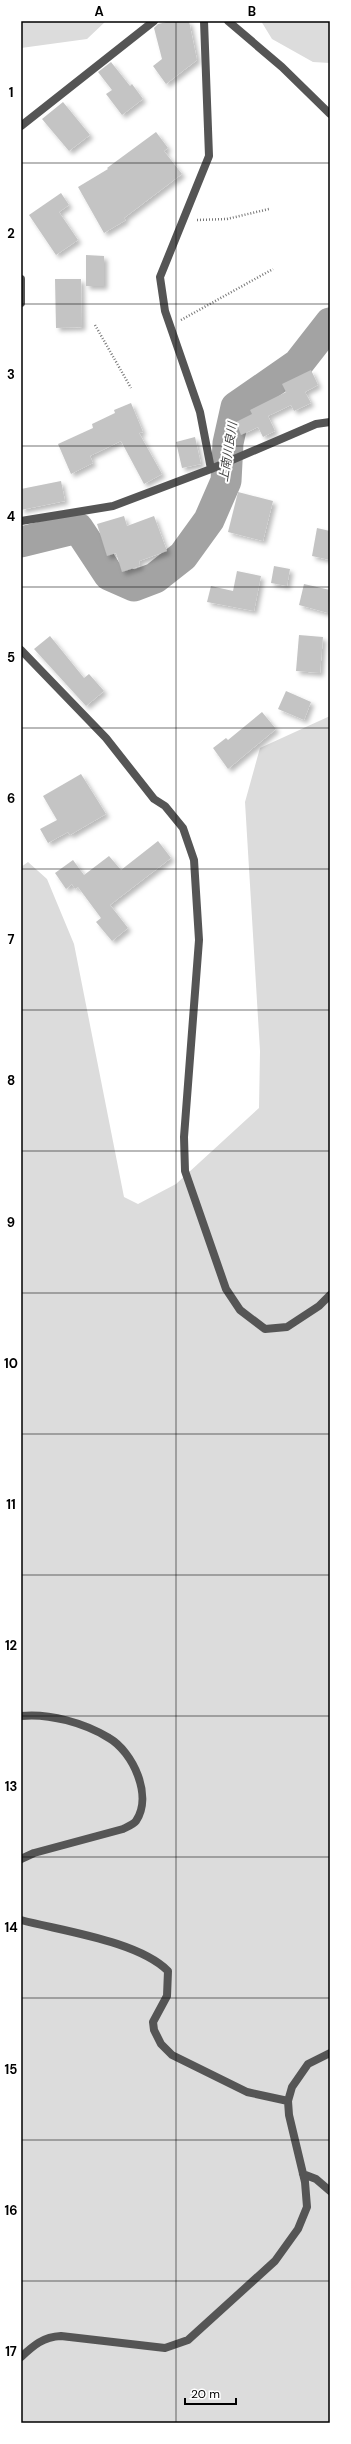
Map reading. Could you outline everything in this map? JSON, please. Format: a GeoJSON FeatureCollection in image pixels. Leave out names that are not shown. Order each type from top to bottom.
{"type":"FeatureCollection","features":[{"type":"Feature","properties":{"kind":"street"},"geometry":{"type":"LineString","coordinates":[[21,126],[154,21]]}},
{"type":"Feature","properties":{"kind":"street"},"geometry":{"type":"LineString","coordinates":[[204,21],[209,156],[160,277],[165,311],[200,412],[211,469]]}},
{"type":"Feature","properties":{"kind":"street"},"geometry":{"type":"LineString","coordinates":[[228,21],[282,67],[330,114]]}},
{"type":"Feature","properties":{"kind":"street"},"geometry":{"type":"LineString","coordinates":[[21,279],[21,303]]}},
{"type":"Feature","properties":{"kind":"street"},"geometry":{"type":"LineString","coordinates":[[21,521],[113,506],[166,484],[211,469],[316,424],[330,422]]}},
{"type":"Feature","properties":{"kind":"street"},"geometry":{"type":"LineString","coordinates":[[21,650],[106,738],[154,799],[165,806],[183,828],[194,860],[199,940],[184,1137],[185,1170],[226,1289],[240,1310],[265,1329],[287,1327],[319,1306],[330,1295]]}},
{"type":"Feature","properties":{"kind":"street"},"geometry":{"type":"LineString","coordinates":[[21,1716],[36,1715],[86,1726],[110,1738],[125,1752],[143,1792],[142,1809],[136,1822],[123,1829],[34,1853],[21,1859]]}},
{"type":"Feature","properties":{"kind":"street"},"geometry":{"type":"LineString","coordinates":[[21,1920],[118,1944],[158,1961],[168,1971],[167,1996],[153,2022],[154,2030],[161,2044],[172,2055],[247,2092],[288,2101]]}},
{"type":"Feature","properties":{"kind":"street"},"geometry":{"type":"LineString","coordinates":[[21,2357],[38,2342],[48,2337],[61,2336],[165,2348],[188,2340],[275,2261],[298,2229],[307,2207],[303,2174],[289,2115],[288,2101],[292,2087],[308,2064],[330,2053]]}},
{"type":"Feature","properties":{"kind":"street"},"geometry":{"type":"LineString","coordinates":[[303,2174],[316,2178],[330,2191]]}},
{"type":"Feature","properties":{"kind":"path"},"geometry":{"type":"LineString","coordinates":[[197,220],[227,220],[269,209]]}},
{"type":"Feature","properties":{"kind":"path"},"geometry":{"type":"LineString","coordinates":[[178,322],[273,270]]}},
{"type":"Feature","properties":{"kind":"path"},"geometry":{"type":"LineString","coordinates":[[95,326],[131,388]]}},
{"type":"Feature","properties":{"kind":"shaded area"},"geometry":{"type":"Polygon","coordinates":[[[21,21],[106,21],[87,39],[21,48],[21,21]]]}},
{"type":"Feature","properties":{"kind":"shaded area"},"geometry":{"type":"Polygon","coordinates":[[[261,21],[330,21],[330,63],[313,62],[272,39],[261,21]]]}},
{"type":"Feature","properties":{"kind":"shaded area"},"geometry":{"type":"Polygon","coordinates":[[[330,716],[330,2423],[21,2423],[21,867],[28,862],[47,879],[74,944],[124,1197],[138,1204],[176,1184],[259,1108],[260,1051],[245,802],[260,748],[330,716]]]}},
{"type":"Feature","properties":{"kind":"building"},"geometry":{"type":"Polygon","coordinates":[[[171,21],[189,21],[197,60],[166,84],[153,66],[162,59],[154,28],[158,24],[171,21]]]}},
{"type":"Feature","properties":{"kind":"building"},"geometry":{"type":"Polygon","coordinates":[[[111,62],[130,86],[132,84],[143,99],[122,115],[106,94],[112,90],[98,72],[111,62]]]}},
{"type":"Feature","properties":{"kind":"building"},"geometry":{"type":"Polygon","coordinates":[[[63,102],[90,135],[69,151],[42,119],[63,102]]]}},
{"type":"Feature","properties":{"kind":"building"},"geometry":{"type":"Polygon","coordinates":[[[156,132],[168,148],[164,151],[182,174],[124,218],[126,220],[104,233],[78,187],[108,169],[107,168],[156,132]]]}},
{"type":"Feature","properties":{"kind":"building"},"geometry":{"type":"Polygon","coordinates":[[[61,193],[69,205],[59,212],[78,240],[56,255],[29,215],[61,193]]]}},
{"type":"Feature","properties":{"kind":"building"},"geometry":{"type":"Polygon","coordinates":[[[86,255],[104,256],[104,286],[86,286],[86,255]]]}},
{"type":"Feature","properties":{"kind":"building"},"geometry":{"type":"Polygon","coordinates":[[[55,279],[81,279],[82,327],[56,328],[55,279]]]}},
{"type":"Feature","properties":{"kind":"building"},"geometry":{"type":"Polygon","coordinates":[[[311,370],[318,385],[305,392],[311,403],[294,411],[291,405],[268,416],[275,431],[263,437],[258,427],[241,435],[236,422],[252,414],[250,410],[286,392],[282,384],[311,370]]]}},
{"type":"Feature","properties":{"kind":"building"},"geometry":{"type":"Polygon","coordinates":[[[131,403],[143,432],[139,433],[162,474],[144,484],[121,441],[90,456],[93,463],[71,474],[58,444],[93,428],[92,424],[115,413],[114,410],[131,403]]]}},
{"type":"Feature","properties":{"kind":"building"},"geometry":{"type":"Polygon","coordinates":[[[195,437],[201,464],[182,468],[176,442],[195,437]]]}},
{"type":"Feature","properties":{"kind":"building"},"geometry":{"type":"Polygon","coordinates":[[[61,481],[65,501],[21,510],[21,489],[61,481]]]}},
{"type":"Feature","properties":{"kind":"building"},"geometry":{"type":"Polygon","coordinates":[[[238,492],[273,501],[263,541],[228,532],[238,492]]]}},
{"type":"Feature","properties":{"kind":"building"},"geometry":{"type":"Polygon","coordinates":[[[124,516],[127,526],[154,516],[167,551],[139,561],[140,566],[122,572],[116,553],[107,556],[97,524],[124,516]]]}},
{"type":"Feature","properties":{"kind":"building"},"geometry":{"type":"Polygon","coordinates":[[[317,528],[330,531],[330,560],[312,556],[317,528]]]}},
{"type":"Feature","properties":{"kind":"building"},"geometry":{"type":"Polygon","coordinates":[[[274,566],[290,569],[287,586],[271,583],[274,566]]]}},
{"type":"Feature","properties":{"kind":"building"},"geometry":{"type":"Polygon","coordinates":[[[237,571],[261,576],[254,611],[207,602],[211,586],[233,591],[237,571]]]}},
{"type":"Feature","properties":{"kind":"building"},"geometry":{"type":"Polygon","coordinates":[[[304,584],[330,590],[328,613],[299,605],[304,584]]]}},
{"type":"Feature","properties":{"kind":"building"},"geometry":{"type":"Polygon","coordinates":[[[299,635],[323,637],[320,673],[296,671],[299,635]]]}},
{"type":"Feature","properties":{"kind":"building"},"geometry":{"type":"Polygon","coordinates":[[[50,636],[84,678],[89,674],[104,691],[86,706],[34,649],[50,636]]]}},
{"type":"Feature","properties":{"kind":"building"},"geometry":{"type":"Polygon","coordinates":[[[286,691],[311,702],[304,720],[278,709],[286,691]]]}},
{"type":"Feature","properties":{"kind":"building"},"geometry":{"type":"Polygon","coordinates":[[[262,712],[276,729],[228,769],[213,748],[226,738],[228,740],[262,712]]]}},
{"type":"Feature","properties":{"kind":"building"},"geometry":{"type":"Polygon","coordinates":[[[81,774],[106,814],[70,835],[68,832],[48,843],[40,829],[57,820],[43,796],[81,774]]]}},
{"type":"Feature","properties":{"kind":"building"},"geometry":{"type":"Polygon","coordinates":[[[158,841],[171,858],[110,905],[128,928],[112,941],[96,922],[101,918],[78,887],[75,889],[72,884],[66,889],[55,873],[73,860],[84,875],[109,856],[121,870],[158,841]]]}},
{"type":"Feature","properties":{"kind":"waterway","name":"上南川良川"},"geometry":{"type":"LineString","coordinates":[[21,542],[78,528],[109,575],[134,586],[155,578],[183,556],[209,520],[226,481],[228,443],[236,407],[298,364],[330,323]]}}]}
